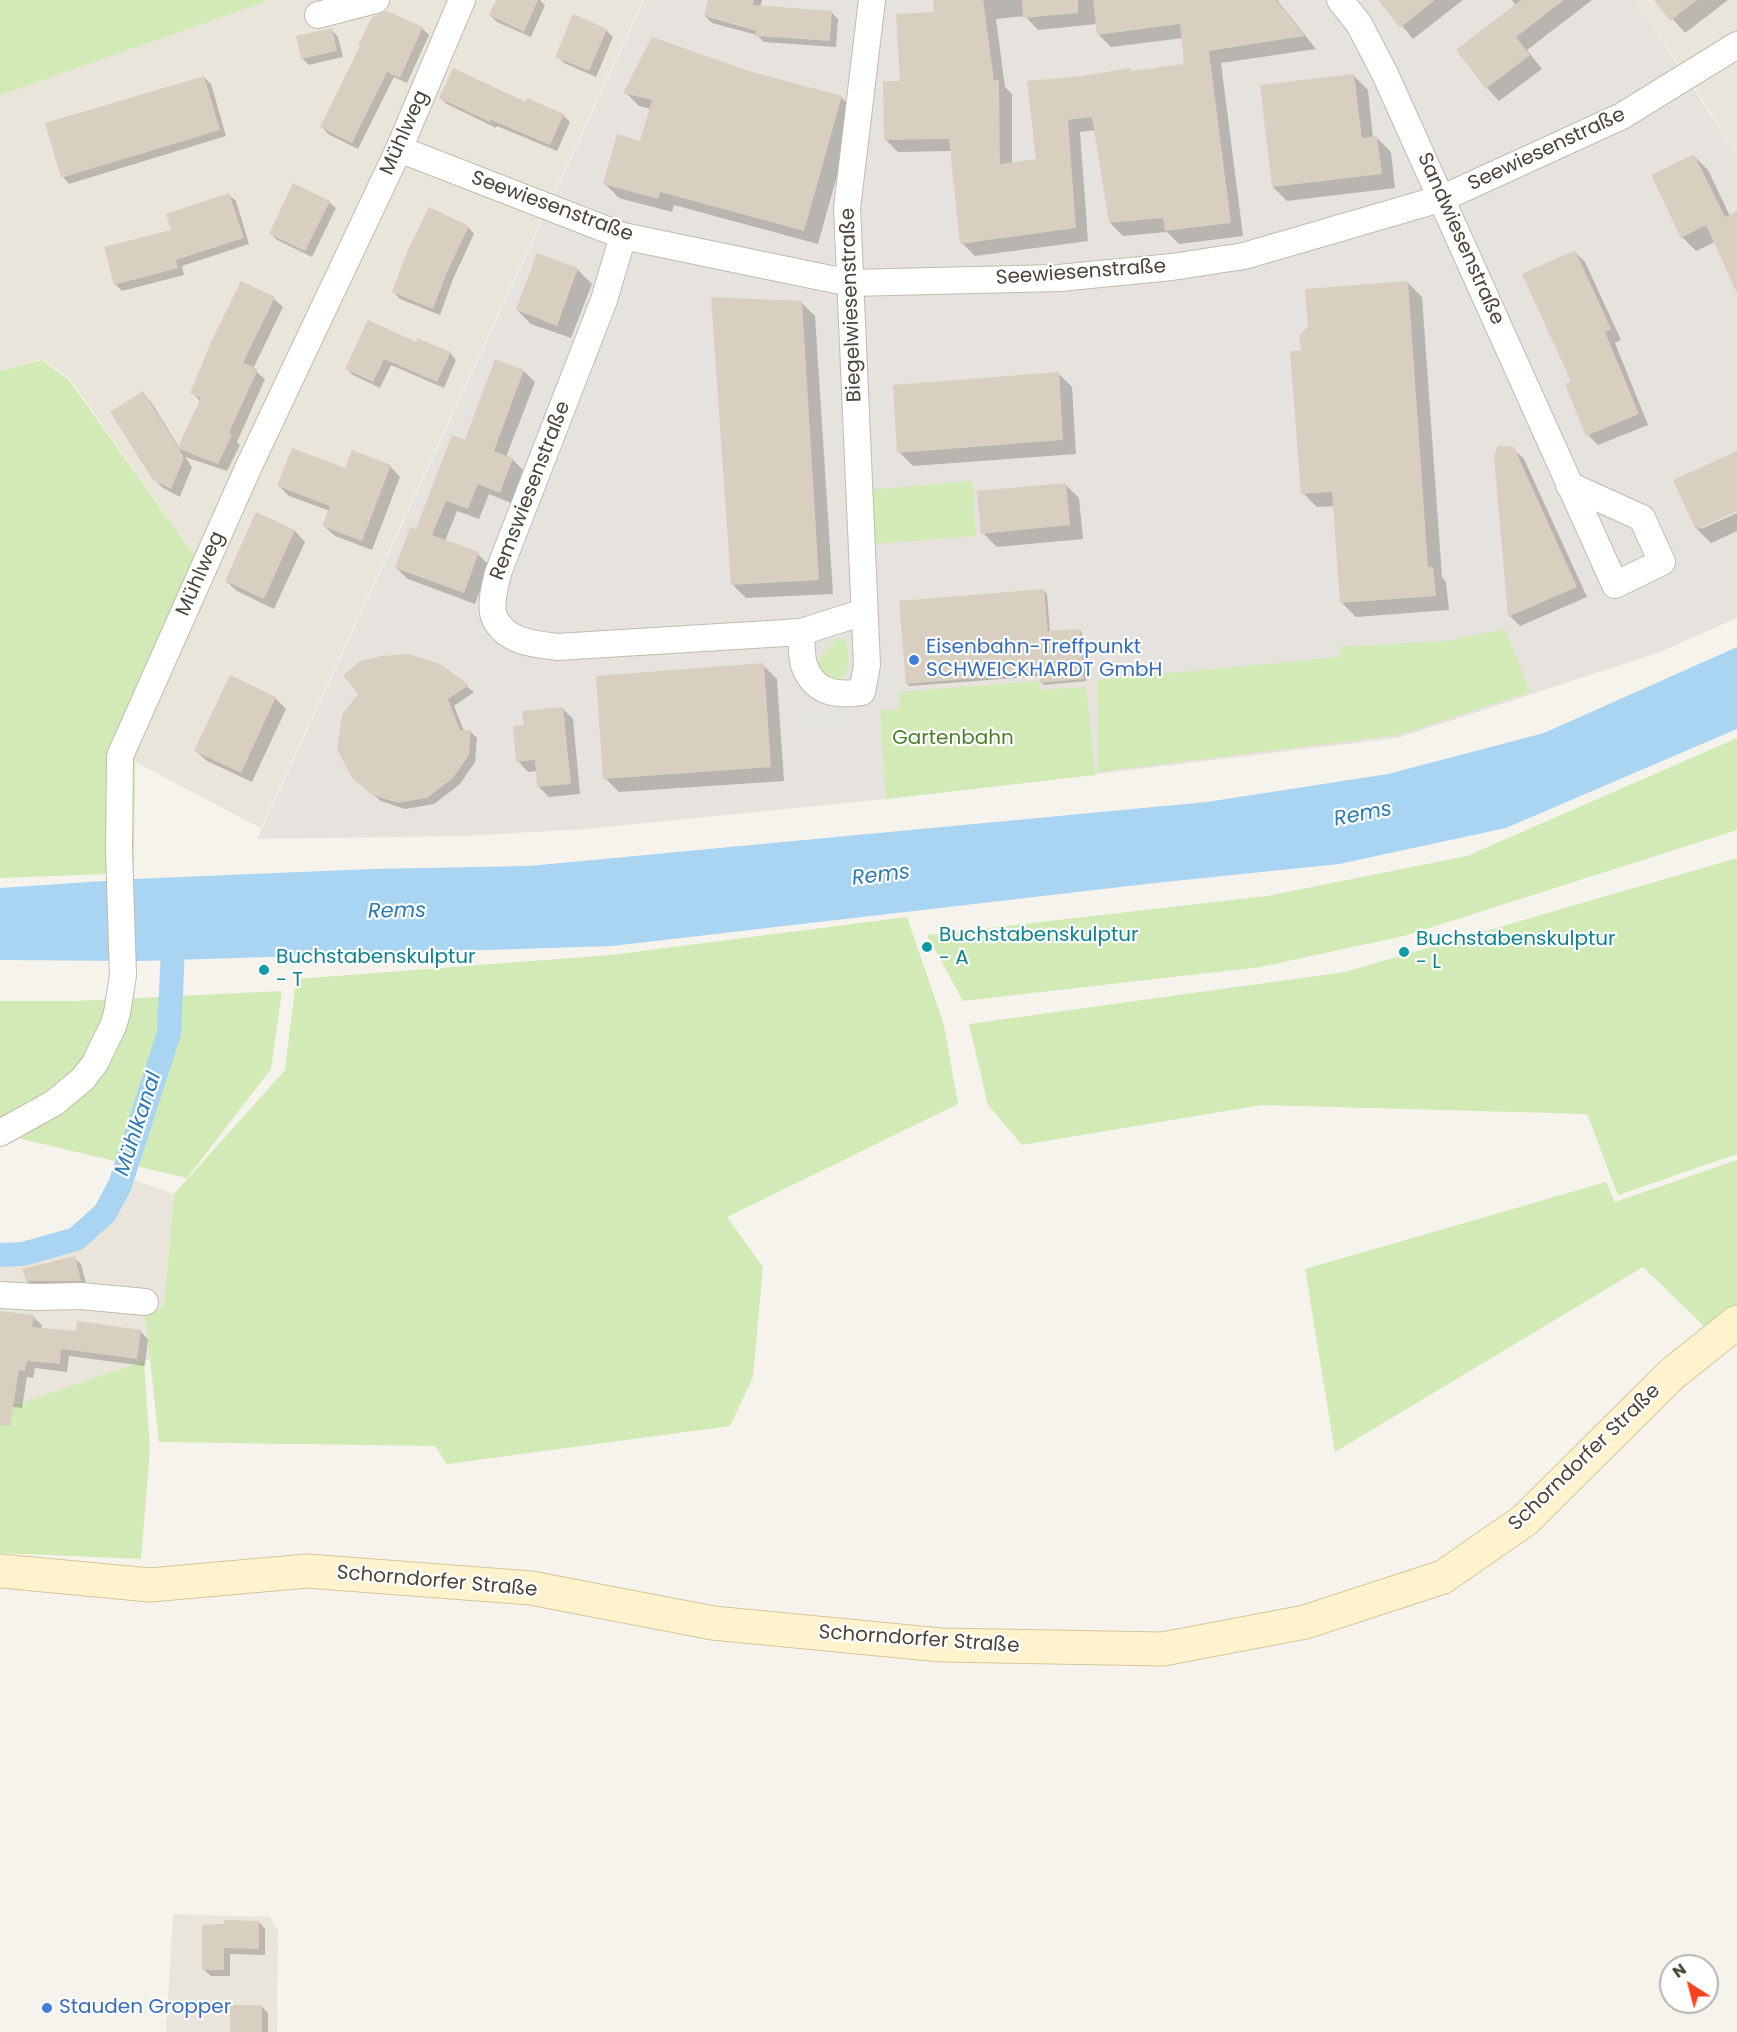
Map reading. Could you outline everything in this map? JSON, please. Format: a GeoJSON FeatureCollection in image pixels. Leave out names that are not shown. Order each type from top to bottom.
{"type":"FeatureCollection","features":[{"type":"Feature","properties":{"kind":"main road","name":"Schorndorfer Straße"},"geometry":{"type":"LineString","coordinates":[[0,1571],[150,1585],[307,1571],[531,1588],[713,1623],[941,1645],[1163,1649],[1305,1622],[1443,1577],[1525,1520],[1672,1374],[1737,1322]]}},
{"type":"Feature","properties":{"kind":"street"},"geometry":{"type":"LineString","coordinates":[[318,15],[376,0]]}},
{"type":"Feature","properties":{"kind":"street","name":"Mühlweg"},"geometry":{"type":"LineString","coordinates":[[0,1133],[54,1103],[83,1079],[95,1063],[117,1013],[123,975],[119,874],[120,756],[249,466],[399,148],[462,0]]}},
{"type":"Feature","properties":{"kind":"street","name":"Biegelwiesenstraße"},"geometry":{"type":"LineString","coordinates":[[801,632],[803,664],[814,683],[841,695],[862,692],[867,665],[847,208],[872,0]]}},
{"type":"Feature","properties":{"kind":"street","name":"Sandwiesenstraße"},"geometry":{"type":"LineString","coordinates":[[1340,0],[1359,24],[1385,75],[1443,198],[1569,485]]}},
{"type":"Feature","properties":{"kind":"street","name":"Seewiesenstraße"},"geometry":{"type":"LineString","coordinates":[[399,148],[623,236],[850,283],[1059,278],[1172,267],[1245,256],[1443,198],[1622,116],[1737,45]]}},
{"type":"Feature","properties":{"kind":"street","name":"Remswiesenstraße"},"geometry":{"type":"LineString","coordinates":[[623,236],[604,300],[498,573],[492,594],[494,618],[508,634],[527,644],[557,647],[801,632]]}},
{"type":"Feature","properties":{"kind":"street"},"geometry":{"type":"LineString","coordinates":[[801,632],[864,612]]}},
{"type":"Feature","properties":{"kind":"street"},"geometry":{"type":"LineString","coordinates":[[0,1295],[36,1298],[81,1296],[145,1302]]}},
{"type":"Feature","properties":{"kind":"shaded area"},"geometry":{"type":"Polygon","coordinates":[[[0,0],[643,0],[261,828],[127,758],[206,572],[70,379],[42,359],[0,371],[0,0]]]}},
{"type":"Feature","properties":{"kind":"shaded area"},"geometry":{"type":"Polygon","coordinates":[[[644,0],[1635,0],[1737,155],[1737,618],[1660,652],[1398,738],[886,799],[586,829],[464,836],[257,839],[644,0]]]}},
{"type":"Feature","properties":{"kind":"shaded area"},"geometry":{"type":"Polygon","coordinates":[[[1635,0],[1737,0],[1737,154],[1692,84],[1635,0]]]}},
{"type":"Feature","properties":{"kind":"shaded area"},"geometry":{"type":"Polygon","coordinates":[[[894,662],[899,697],[862,692],[867,665],[894,662]]]}},
{"type":"Feature","properties":{"kind":"shaded area"},"geometry":{"type":"Polygon","coordinates":[[[860,707],[861,727],[798,730],[797,711],[860,707]]]}},
{"type":"Feature","properties":{"kind":"shaded area"},"geometry":{"type":"Polygon","coordinates":[[[134,1180],[174,1194],[164,1306],[153,1358],[18,1404],[0,1401],[0,1266],[19,1264],[79,1246],[114,1221],[134,1180]]]}},
{"type":"Feature","properties":{"kind":"shaded area"},"geometry":{"type":"Polygon","coordinates":[[[173,1914],[270,1917],[278,1930],[277,2032],[166,2032],[173,1914]]]}},
{"type":"Feature","properties":{"kind":"green space"},"geometry":{"type":"Polygon","coordinates":[[[0,0],[270,0],[0,95],[0,0]]]}},
{"type":"Feature","properties":{"kind":"green space"},"geometry":{"type":"Polygon","coordinates":[[[42,360],[69,380],[206,572],[127,758],[135,762],[134,873],[0,878],[0,371],[42,360]]]}},
{"type":"Feature","properties":{"kind":"green space"},"geometry":{"type":"Polygon","coordinates":[[[972,481],[976,536],[871,544],[867,490],[972,481]]]}},
{"type":"Feature","properties":{"kind":"green space"},"geometry":{"type":"Polygon","coordinates":[[[1505,629],[1530,692],[1398,735],[1098,772],[1097,680],[1340,657],[1340,647],[1446,641],[1505,629]]]}},
{"type":"Feature","properties":{"kind":"green space"},"geometry":{"type":"Polygon","coordinates":[[[837,638],[846,641],[848,658],[846,673],[839,681],[824,680],[817,663],[837,638]]]}},
{"type":"Feature","properties":{"kind":"green space","name":"Gartenbahn"},"geometry":{"type":"Polygon","coordinates":[[[1038,681],[1041,690],[1086,687],[1095,775],[886,799],[880,711],[900,709],[899,692],[1038,681]]]}},
{"type":"Feature","properties":{"kind":"green space"},"geometry":{"type":"Polygon","coordinates":[[[1737,738],[1737,830],[1404,936],[1260,967],[963,1001],[927,935],[1267,896],[1467,856],[1737,738]]]}},
{"type":"Feature","properties":{"kind":"green space"},"geometry":{"type":"Polygon","coordinates":[[[1737,858],[1737,1154],[1618,1195],[1587,1114],[1262,1105],[1022,1145],[988,1105],[969,1024],[1345,972],[1737,858]]]}},
{"type":"Feature","properties":{"kind":"green space"},"geometry":{"type":"Polygon","coordinates":[[[907,917],[944,1025],[958,1104],[727,1217],[763,1267],[753,1377],[730,1426],[447,1464],[435,1446],[159,1442],[145,1314],[164,1306],[174,1194],[285,1070],[296,979],[611,955],[907,917]]]}},
{"type":"Feature","properties":{"kind":"green space"},"geometry":{"type":"Polygon","coordinates":[[[282,991],[271,1069],[187,1178],[0,1134],[0,1001],[76,1001],[282,991]]]}},
{"type":"Feature","properties":{"kind":"green space"},"geometry":{"type":"Polygon","coordinates":[[[1737,1160],[1737,1312],[1707,1329],[1643,1267],[1335,1452],[1305,1269],[1606,1182],[1615,1202],[1737,1160]]]}},
{"type":"Feature","properties":{"kind":"green space"},"geometry":{"type":"Polygon","coordinates":[[[144,1361],[150,1449],[141,1559],[0,1553],[0,1401],[18,1404],[144,1361]]]}},
{"type":"Feature","properties":{"kind":"water","name":"Rems"},"geometry":{"type":"Polygon","coordinates":[[[1737,647],[1737,729],[1506,828],[1339,864],[612,946],[141,961],[0,960],[0,888],[134,879],[371,869],[529,866],[1207,802],[1388,774],[1544,733],[1737,647]]]}},
{"type":"Feature","properties":{"kind":"building"},"geometry":{"type":"Polygon","coordinates":[[[496,0],[538,0],[524,32],[489,15],[496,0]]]}},
{"type":"Feature","properties":{"kind":"building"},"geometry":{"type":"Polygon","coordinates":[[[708,0],[754,0],[753,5],[832,11],[830,41],[755,36],[756,31],[704,16],[708,0]]]}},
{"type":"Feature","properties":{"kind":"building"},"geometry":{"type":"Polygon","coordinates":[[[933,0],[983,0],[994,80],[999,80],[1000,164],[1036,159],[1027,81],[1082,76],[1130,68],[1131,71],[1184,64],[1180,24],[1097,35],[1093,0],[1276,0],[1305,36],[1209,51],[1231,223],[1165,231],[1163,218],[1109,223],[1092,117],[1068,120],[1076,228],[960,244],[949,139],[884,140],[883,81],[900,81],[896,14],[934,12],[933,0]]]}},
{"type":"Feature","properties":{"kind":"building"},"geometry":{"type":"Polygon","coordinates":[[[1022,0],[1078,0],[1078,13],[1023,18],[1022,0]]]}},
{"type":"Feature","properties":{"kind":"building"},"geometry":{"type":"Polygon","coordinates":[[[1378,0],[1435,0],[1400,28],[1378,0]]]}},
{"type":"Feature","properties":{"kind":"building"},"geometry":{"type":"Polygon","coordinates":[[[1521,0],[1564,0],[1516,37],[1530,55],[1486,89],[1456,50],[1521,0]]]}},
{"type":"Feature","properties":{"kind":"building"},"geometry":{"type":"Polygon","coordinates":[[[1654,0],[1697,0],[1670,21],[1654,0]]]}},
{"type":"Feature","properties":{"kind":"building"},"geometry":{"type":"Polygon","coordinates":[[[387,11],[423,27],[400,78],[387,72],[352,143],[320,127],[372,17],[387,11]]]}},
{"type":"Feature","properties":{"kind":"building"},"geometry":{"type":"Polygon","coordinates":[[[573,14],[607,29],[589,71],[555,57],[573,14]]]}},
{"type":"Feature","properties":{"kind":"building"},"geometry":{"type":"Polygon","coordinates":[[[332,28],[337,51],[301,59],[296,36],[332,28]]]}},
{"type":"Feature","properties":{"kind":"building"},"geometry":{"type":"Polygon","coordinates":[[[652,37],[752,72],[842,96],[804,231],[660,192],[658,199],[603,184],[617,134],[640,141],[652,100],[623,93],[652,37]]]}},
{"type":"Feature","properties":{"kind":"building"},"geometry":{"type":"Polygon","coordinates":[[[453,68],[526,102],[527,98],[564,114],[550,145],[491,120],[490,122],[439,98],[453,68]]]}},
{"type":"Feature","properties":{"kind":"building"},"geometry":{"type":"Polygon","coordinates":[[[1354,74],[1362,138],[1377,136],[1382,174],[1272,187],[1260,85],[1354,74]]]}},
{"type":"Feature","properties":{"kind":"building"},"geometry":{"type":"Polygon","coordinates":[[[204,76],[220,130],[61,178],[45,123],[204,76]]]}},
{"type":"Feature","properties":{"kind":"building"},"geometry":{"type":"Polygon","coordinates":[[[1694,154],[1725,217],[1737,211],[1737,293],[1706,225],[1681,238],[1651,175],[1694,154]]]}},
{"type":"Feature","properties":{"kind":"building"},"geometry":{"type":"Polygon","coordinates":[[[293,183],[330,201],[305,251],[269,234],[293,183]]]}},
{"type":"Feature","properties":{"kind":"building"},"geometry":{"type":"Polygon","coordinates":[[[229,193],[244,238],[176,260],[178,268],[114,285],[104,247],[171,230],[166,214],[229,193]]]}},
{"type":"Feature","properties":{"kind":"building"},"geometry":{"type":"Polygon","coordinates":[[[429,207],[469,226],[447,272],[433,309],[392,292],[408,250],[429,207]]]}},
{"type":"Feature","properties":{"kind":"building"},"geometry":{"type":"Polygon","coordinates":[[[1575,250],[1611,329],[1605,332],[1639,414],[1586,436],[1565,384],[1571,381],[1522,274],[1575,250]]]}},
{"type":"Feature","properties":{"kind":"building"},"geometry":{"type":"Polygon","coordinates":[[[537,253],[578,268],[557,326],[516,310],[537,253]]]}},
{"type":"Feature","properties":{"kind":"building"},"geometry":{"type":"Polygon","coordinates":[[[241,281],[275,297],[243,363],[258,369],[229,433],[232,435],[218,464],[179,449],[184,458],[171,489],[153,480],[110,412],[143,391],[178,447],[201,398],[190,393],[211,342],[241,281]]]}},
{"type":"Feature","properties":{"kind":"building"},"geometry":{"type":"Polygon","coordinates":[[[1408,281],[1428,567],[1433,567],[1436,596],[1340,603],[1332,492],[1301,494],[1290,351],[1301,351],[1299,336],[1308,326],[1305,289],[1408,281]]]}},
{"type":"Feature","properties":{"kind":"building"},"geometry":{"type":"Polygon","coordinates":[[[711,297],[802,301],[819,580],[731,585],[711,297]]]}},
{"type":"Feature","properties":{"kind":"building"},"geometry":{"type":"Polygon","coordinates":[[[368,320],[416,342],[417,338],[451,352],[437,382],[384,359],[373,382],[345,369],[368,320]]]}},
{"type":"Feature","properties":{"kind":"building"},"geometry":{"type":"Polygon","coordinates":[[[495,359],[524,370],[494,451],[513,458],[500,493],[478,484],[468,509],[446,501],[432,535],[479,552],[464,593],[395,568],[410,527],[416,529],[452,435],[465,440],[495,359]]]}},
{"type":"Feature","properties":{"kind":"building"},"geometry":{"type":"Polygon","coordinates":[[[1059,372],[1063,440],[897,453],[893,385],[1059,372]]]}},
{"type":"Feature","properties":{"kind":"building"},"geometry":{"type":"Polygon","coordinates":[[[1498,446],[1514,447],[1577,587],[1508,617],[1494,456],[1498,446]]]}},
{"type":"Feature","properties":{"kind":"building"},"geometry":{"type":"Polygon","coordinates":[[[292,448],[345,468],[352,450],[391,465],[362,541],[322,526],[330,506],[277,486],[292,448]]]}},
{"type":"Feature","properties":{"kind":"building"},"geometry":{"type":"Polygon","coordinates":[[[1737,451],[1737,511],[1696,530],[1673,480],[1737,451]]]}},
{"type":"Feature","properties":{"kind":"building"},"geometry":{"type":"Polygon","coordinates":[[[1066,483],[1070,525],[981,534],[977,491],[1066,483]]]}},
{"type":"Feature","properties":{"kind":"building"},"geometry":{"type":"Polygon","coordinates":[[[256,512],[295,530],[264,599],[225,581],[256,512]]]}},
{"type":"Feature","properties":{"kind":"building"},"geometry":{"type":"Polygon","coordinates":[[[1044,589],[1048,631],[1080,629],[1084,679],[1040,683],[1039,673],[906,684],[899,601],[1044,589]]]}},
{"type":"Feature","properties":{"kind":"building"},"geometry":{"type":"Polygon","coordinates":[[[409,654],[440,664],[469,685],[448,699],[460,730],[471,730],[469,755],[453,778],[427,798],[398,803],[372,795],[352,778],[337,749],[342,715],[358,694],[343,675],[361,661],[381,656],[409,654]]]}},
{"type":"Feature","properties":{"kind":"building"},"geometry":{"type":"Polygon","coordinates":[[[764,663],[771,767],[603,779],[596,676],[764,663]]]}},
{"type":"Feature","properties":{"kind":"building"},"geometry":{"type":"Polygon","coordinates":[[[230,675],[276,697],[241,773],[194,751],[230,675]]]}},
{"type":"Feature","properties":{"kind":"building"},"geometry":{"type":"Polygon","coordinates":[[[563,707],[571,784],[537,787],[535,760],[516,762],[513,726],[524,725],[522,711],[563,707]]]}},
{"type":"Feature","properties":{"kind":"building"},"geometry":{"type":"Polygon","coordinates":[[[75,1256],[81,1281],[26,1281],[22,1269],[75,1256]]]}},
{"type":"Feature","properties":{"kind":"building"},"geometry":{"type":"Polygon","coordinates":[[[0,1311],[34,1315],[32,1327],[76,1331],[77,1321],[141,1330],[137,1359],[61,1349],[60,1364],[27,1361],[25,1371],[19,1370],[10,1426],[0,1425],[0,1311]]]}},
{"type":"Feature","properties":{"kind":"building"},"geometry":{"type":"Polygon","coordinates":[[[224,1920],[259,1921],[259,1949],[224,1948],[224,1970],[202,1970],[202,1925],[224,1924],[224,1920]]]}},
{"type":"Feature","properties":{"kind":"building"},"geometry":{"type":"Polygon","coordinates":[[[230,2005],[262,2005],[262,2032],[230,2032],[230,2005]]]}},
{"type":"Feature","properties":{"kind":"waterway","name":"Mühlkanal"},"geometry":{"type":"LineString","coordinates":[[0,1255],[23,1254],[76,1239],[105,1213],[120,1185],[169,1033],[174,928]]}},
{"type":"Feature","properties":{"kind":"place","name":"Eisenbahn-Treffpunkt SCHWEICKHARDT GmbH"},"geometry":{"type":"Point","coordinates":[914,660]}},
{"type":"Feature","properties":{"kind":"place","name":"Buchstabenskulptur - A"},"geometry":{"type":"Point","coordinates":[927,947]}},
{"type":"Feature","properties":{"kind":"place","name":"Buchstabenskulptur - L"},"geometry":{"type":"Point","coordinates":[1404,952]}},
{"type":"Feature","properties":{"kind":"place","name":"Buchstabenskulptur - T"},"geometry":{"type":"Point","coordinates":[264,970]}},
{"type":"Feature","properties":{"kind":"place","name":"Stauden Gropper"},"geometry":{"type":"Point","coordinates":[47,2008]}}]}
